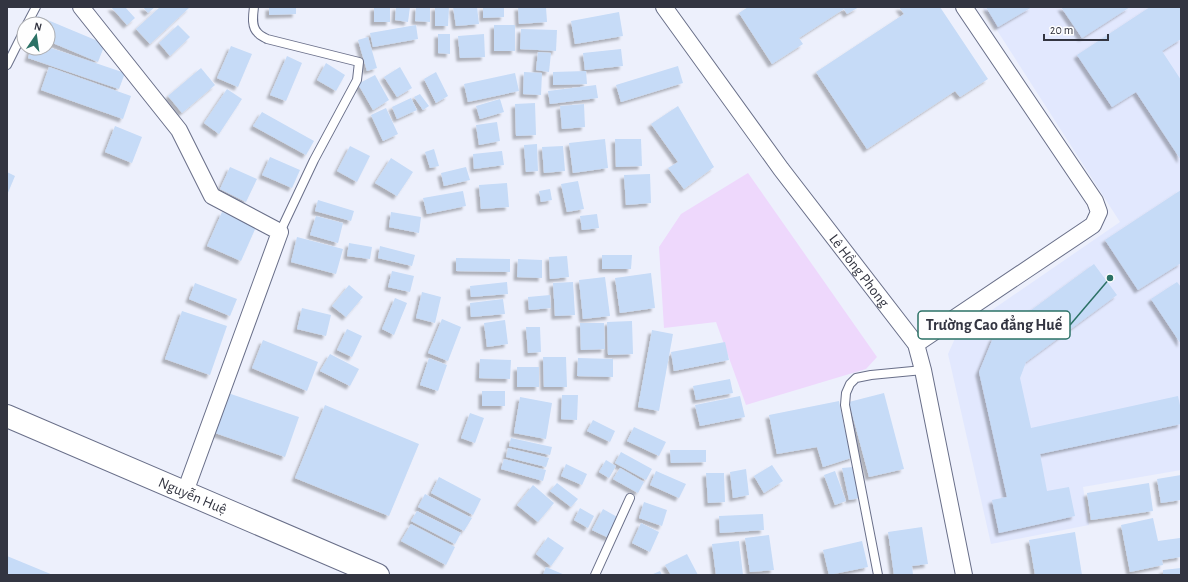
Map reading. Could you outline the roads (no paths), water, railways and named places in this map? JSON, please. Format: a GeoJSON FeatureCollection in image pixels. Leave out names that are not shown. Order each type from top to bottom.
{"type":"FeatureCollection","features":[{"type":"Feature","properties":{"kind":"main road","name":"Nguyễn Huệ"},"geometry":{"type":"LineString","coordinates":[[7,416],[378,575]]}},
{"type":"Feature","properties":{"kind":"street"},"geometry":{"type":"LineString","coordinates":[[82,7],[179,130],[212,196],[280,232],[185,492]]}},
{"type":"Feature","properties":{"kind":"street","name":"Lê Hồng Phong"},"geometry":{"type":"LineString","coordinates":[[664,7],[781,168],[916,344],[923,370],[964,575]]}},
{"type":"Feature","properties":{"kind":"street"},"geometry":{"type":"LineString","coordinates":[[916,344],[1093,224],[1099,212],[1095,201],[964,7]]}},
{"type":"Feature","properties":{"kind":"lane"},"geometry":{"type":"LineString","coordinates":[[31,16],[36,7]]}},
{"type":"Feature","properties":{"kind":"lane"},"geometry":{"type":"LineString","coordinates":[[254,7],[254,26],[257,33],[267,38],[359,62],[357,80],[314,160],[280,232]]}},
{"type":"Feature","properties":{"kind":"lane"},"geometry":{"type":"LineString","coordinates":[[7,65],[16,47]]}},
{"type":"Feature","properties":{"kind":"lane"},"geometry":{"type":"LineString","coordinates":[[878,575],[845,405],[846,393],[850,384],[856,378],[871,375],[923,370]]}},
{"type":"Feature","properties":{"kind":"lane"},"geometry":{"type":"LineString","coordinates":[[595,575],[630,498]]}},
{"type":"Feature","properties":{"kind":"place","name":"Trường Cao đẳng Huế"},"geometry":{"type":"Point","coordinates":[1110,278]}}]}
